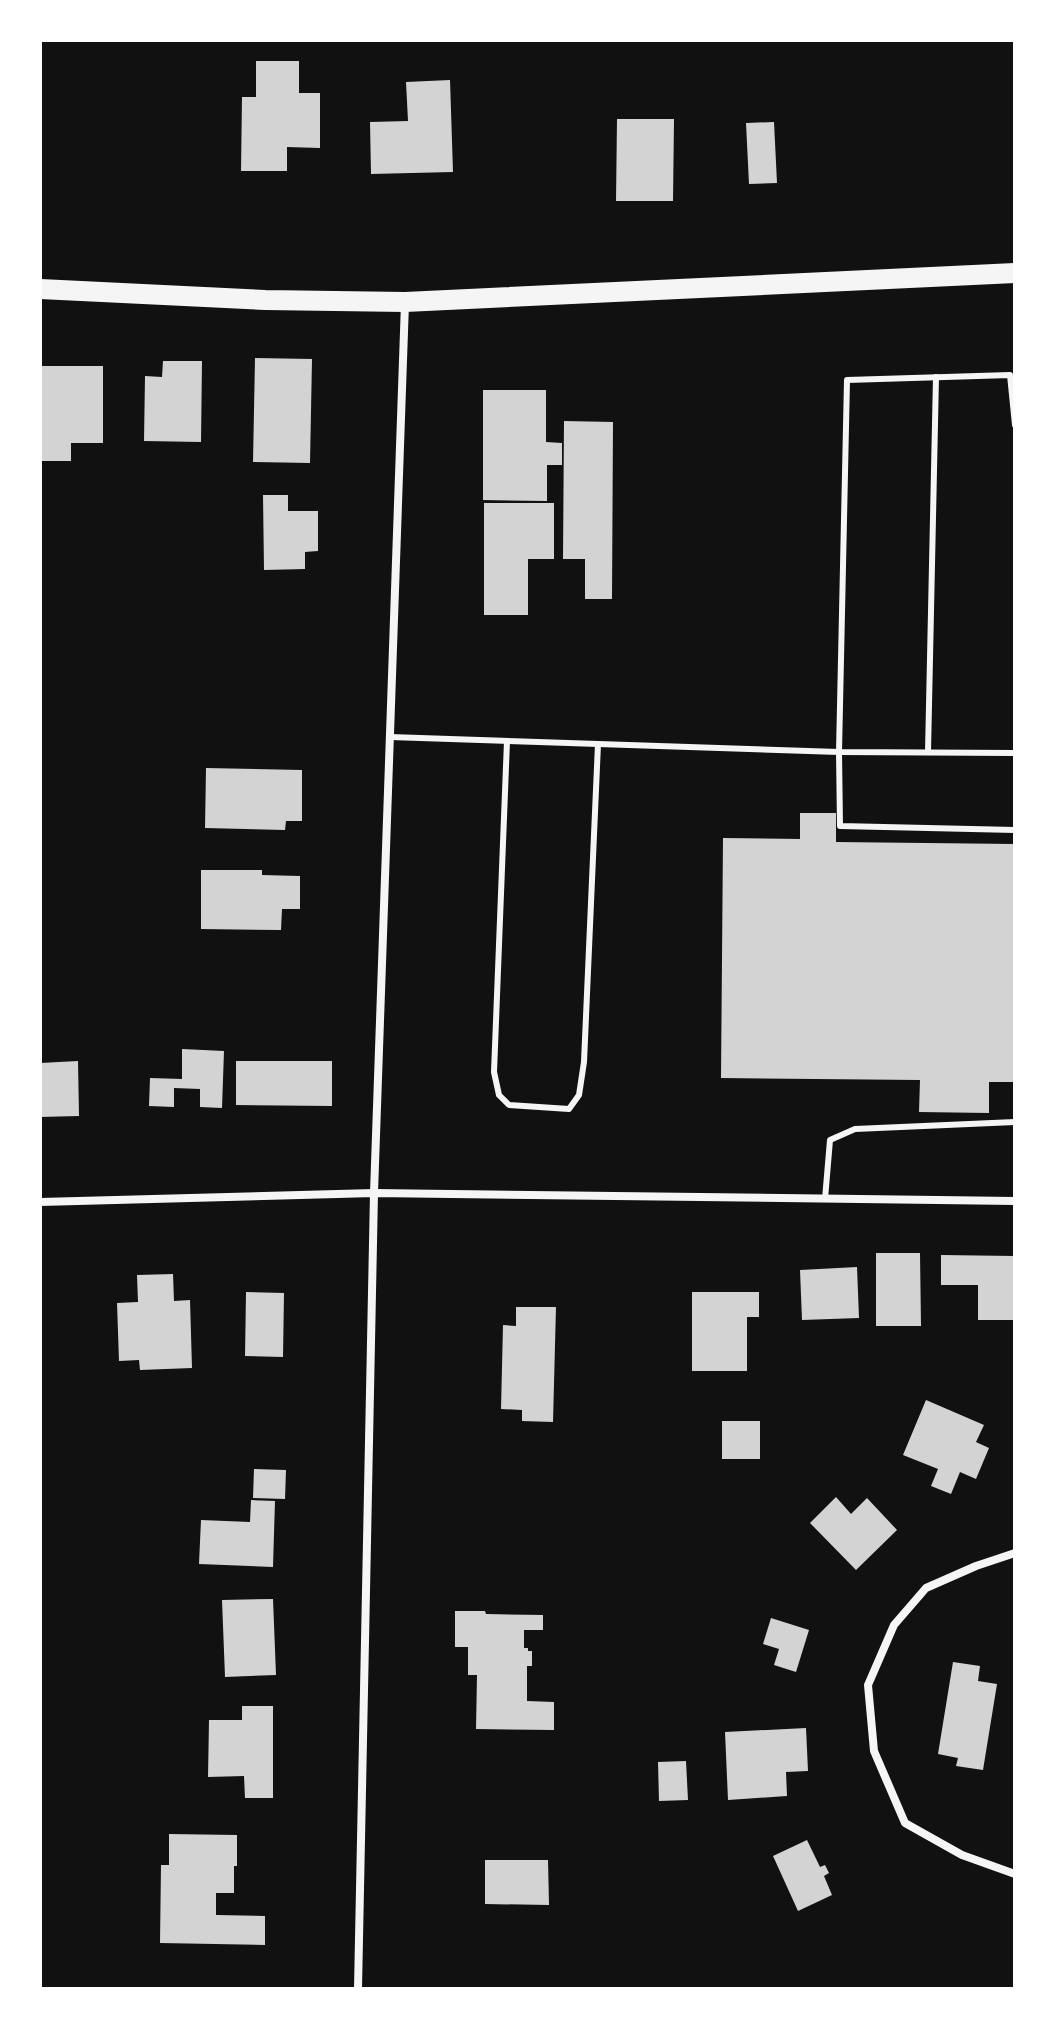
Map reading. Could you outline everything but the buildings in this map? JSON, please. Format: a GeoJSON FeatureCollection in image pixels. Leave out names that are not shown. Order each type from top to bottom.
{"type":"FeatureCollection","features":[{"type":"Feature","properties":{"kind":"main road"},"geometry":{"type":"LineString","coordinates":[[40,289],[265,300],[405,302],[1015,273]]}},
{"type":"Feature","properties":{"kind":"street"},"geometry":{"type":"LineString","coordinates":[[358,1989],[374,1193],[405,302]]}},
{"type":"Feature","properties":{"kind":"street"},"geometry":{"type":"LineString","coordinates":[[40,1202],[374,1193],[1015,1201]]}},
{"type":"Feature","properties":{"kind":"street"},"geometry":{"type":"LineString","coordinates":[[1015,1553],[926,1588],[894,1625],[868,1685],[874,1751],[905,1823],[962,1855],[1015,1874]]}},
{"type":"Feature","properties":{"kind":"lane"},"geometry":{"type":"LineString","coordinates":[[1015,425],[1010,375],[847,380],[839,752],[840,826],[1015,830]]}},
{"type":"Feature","properties":{"kind":"lane"},"geometry":{"type":"LineString","coordinates":[[928,752],[936,377]]}},
{"type":"Feature","properties":{"kind":"lane"},"geometry":{"type":"LineString","coordinates":[[390,737],[839,752],[1015,753]]}},
{"type":"Feature","properties":{"kind":"lane"},"geometry":{"type":"LineString","coordinates":[[507,741],[494,1072],[499,1095],[509,1105],[569,1109],[579,1095],[584,1062],[598,744]]}},
{"type":"Feature","properties":{"kind":"lane"},"geometry":{"type":"LineString","coordinates":[[825,1199],[830,1140],[855,1129],[1015,1122]]}}]}
